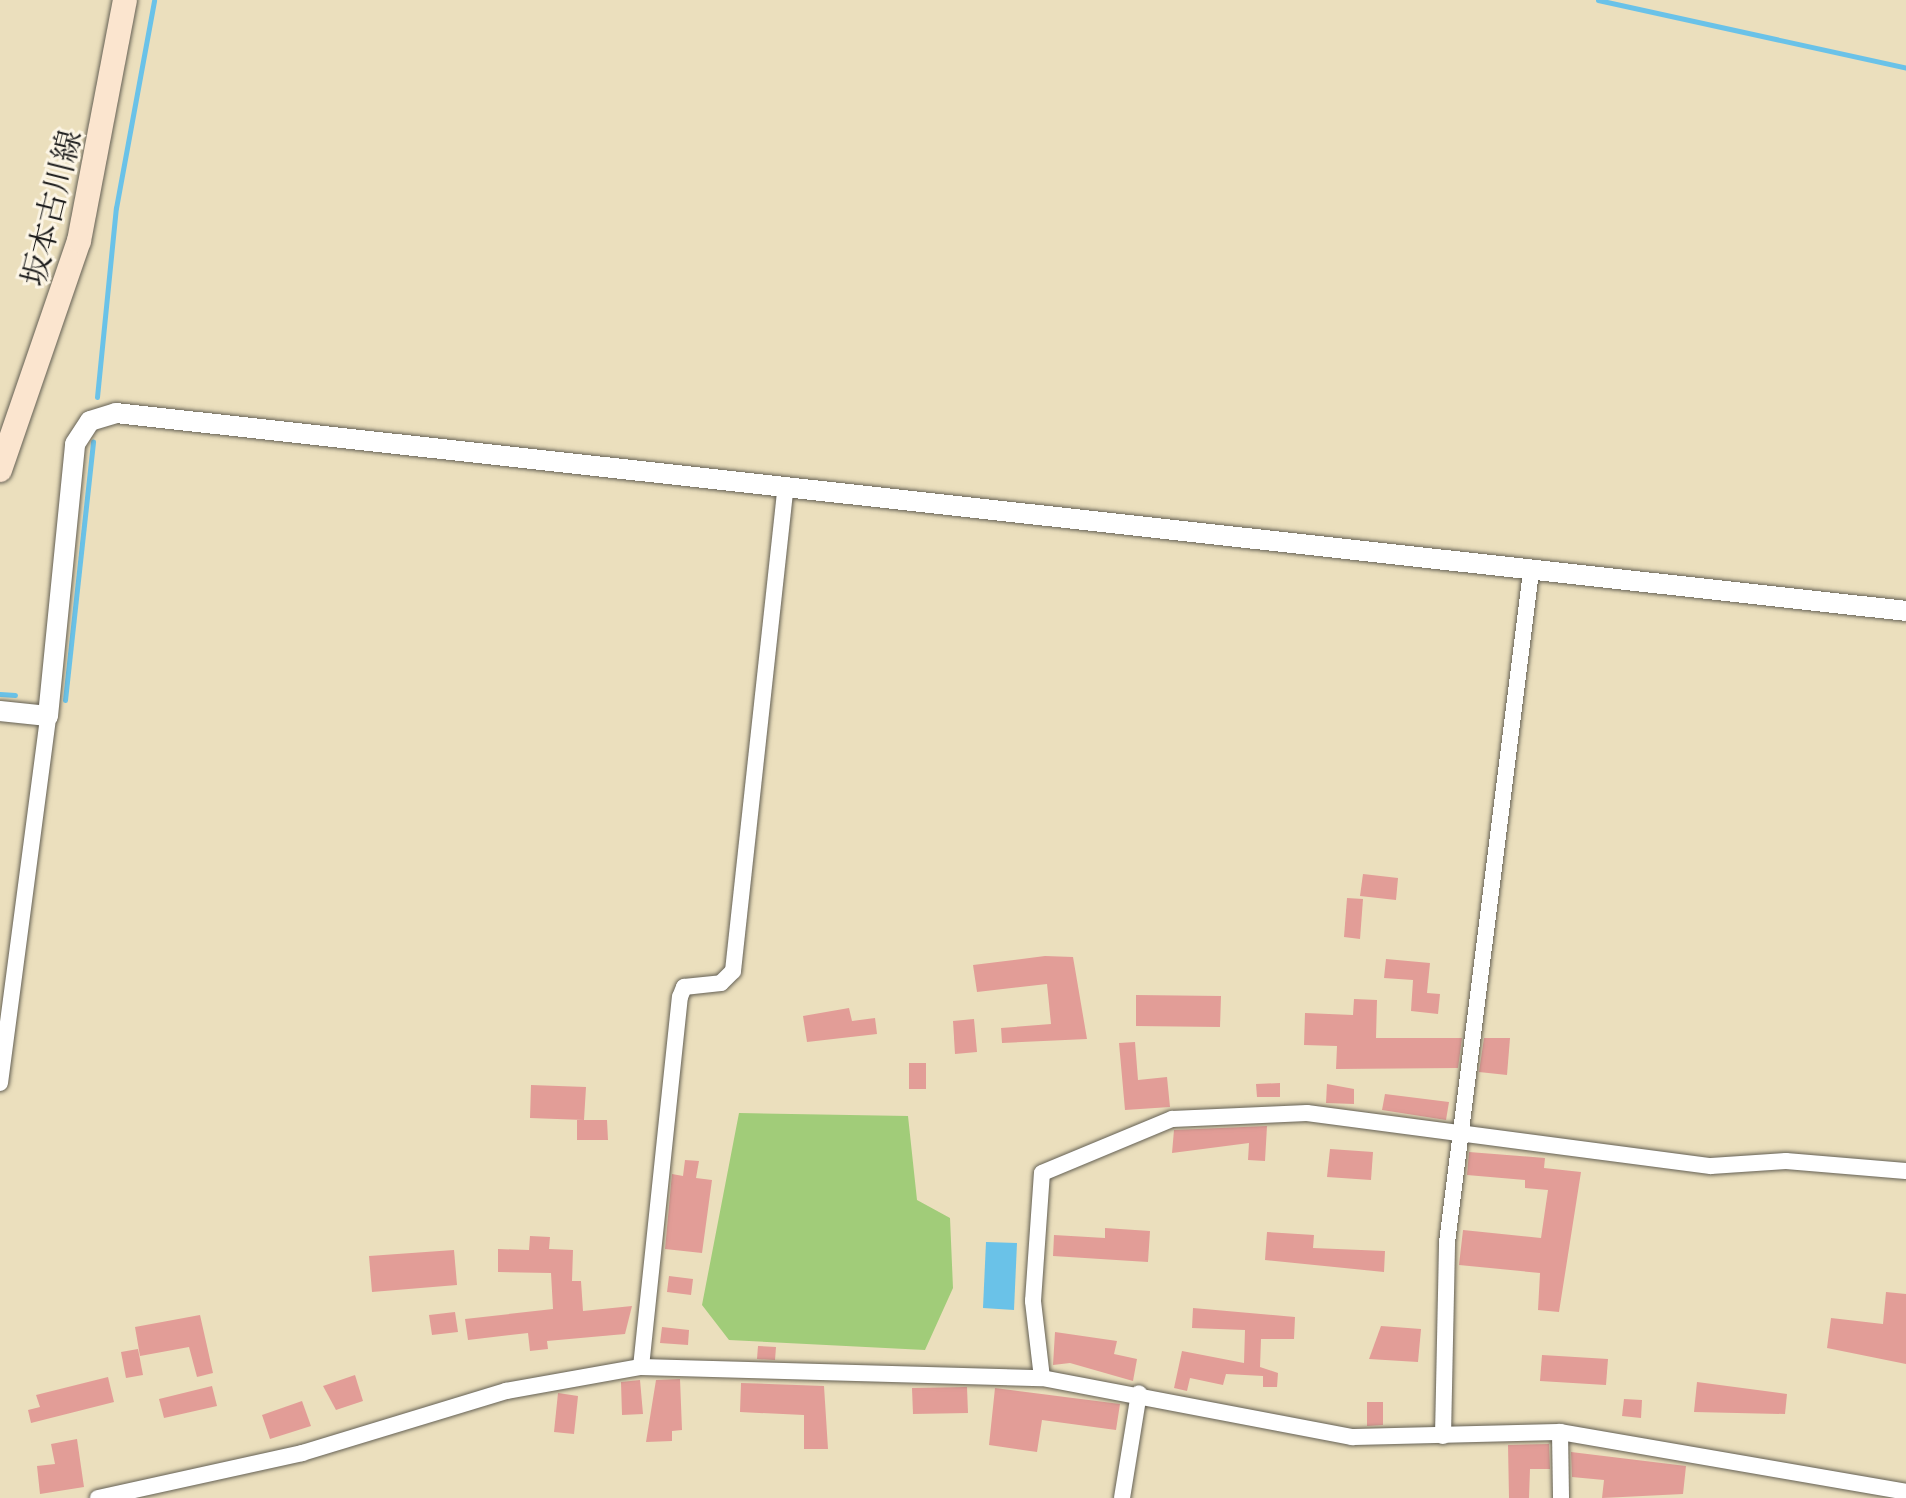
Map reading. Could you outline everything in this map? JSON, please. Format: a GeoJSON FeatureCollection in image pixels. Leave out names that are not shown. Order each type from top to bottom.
{"type":"FeatureCollection","features":[{"type":"Feature","properties":{"kind":"main road","name":"坂本古川線"},"geometry":{"type":"LineString","coordinates":[[0,470],[76,254],[125,0]]}},
{"type":"Feature","properties":{"kind":"street"},"geometry":{"type":"LineString","coordinates":[[0,1083],[48,716],[75,444],[102,416],[1906,611]]}},
{"type":"Feature","properties":{"kind":"street"},"geometry":{"type":"LineString","coordinates":[[641,1367],[680,997],[684,987],[721,983],[733,971],[785,489]]}},
{"type":"Feature","properties":{"kind":"street"},"geometry":{"type":"LineString","coordinates":[[1443,1436],[1440,1332],[1459,1137],[1531,571]]}},
{"type":"Feature","properties":{"kind":"street"},"geometry":{"type":"LineString","coordinates":[[0,711],[48,716]]}},
{"type":"Feature","properties":{"kind":"street"},"geometry":{"type":"LineString","coordinates":[[1042,1378],[1033,1301],[1042,1173],[1130,1131],[1192,1115],[1307,1113],[1459,1137],[1711,1166],[1786,1161],[1906,1171]]}},
{"type":"Feature","properties":{"kind":"street"},"geometry":{"type":"LineString","coordinates":[[98,1498],[302,1453],[506,1391],[641,1367],[1042,1378],[1139,1393],[1352,1437],[1560,1432],[1906,1492]]}},
{"type":"Feature","properties":{"kind":"street"},"geometry":{"type":"LineString","coordinates":[[1122,1498],[1139,1393]]}},
{"type":"Feature","properties":{"kind":"street"},"geometry":{"type":"LineString","coordinates":[[1560,1432],[1561,1498]]}},
{"type":"Feature","properties":{"kind":"green space"},"geometry":{"type":"Polygon","coordinates":[[[739,1113],[908,1116],[917,1200],[950,1218],[953,1288],[925,1350],[729,1340],[702,1305],[739,1113]]]}},
{"type":"Feature","properties":{"kind":"water"},"geometry":{"type":"Polygon","coordinates":[[[986,1242],[1017,1243],[1014,1310],[983,1308],[986,1242]]]}},
{"type":"Feature","properties":{"kind":"building"},"geometry":{"type":"Polygon","coordinates":[[[1363,874],[1398,878],[1396,900],[1360,896],[1363,874]]]}},
{"type":"Feature","properties":{"kind":"building"},"geometry":{"type":"Polygon","coordinates":[[[1347,898],[1363,899],[1360,939],[1344,937],[1347,898]]]}},
{"type":"Feature","properties":{"kind":"building"},"geometry":{"type":"Polygon","coordinates":[[[1045,956],[1073,957],[1087,1039],[1002,1043],[1001,1028],[1051,1024],[1047,984],[977,992],[973,965],[1045,956]]]}},
{"type":"Feature","properties":{"kind":"building"},"geometry":{"type":"Polygon","coordinates":[[[1386,959],[1430,963],[1427,993],[1440,994],[1438,1014],[1411,1011],[1413,980],[1384,978],[1386,959]]]}},
{"type":"Feature","properties":{"kind":"building"},"geometry":{"type":"Polygon","coordinates":[[[1136,995],[1221,996],[1220,1027],[1136,1026],[1136,995]]]}},
{"type":"Feature","properties":{"kind":"building"},"geometry":{"type":"Polygon","coordinates":[[[1354,999],[1377,1000],[1376,1038],[1462,1038],[1458,1068],[1336,1069],[1337,1046],[1304,1045],[1305,1013],[1353,1015],[1354,999]]]}},
{"type":"Feature","properties":{"kind":"building"},"geometry":{"type":"Polygon","coordinates":[[[849,1008],[852,1021],[875,1018],[877,1034],[807,1042],[803,1016],[849,1008]]]}},
{"type":"Feature","properties":{"kind":"building"},"geometry":{"type":"Polygon","coordinates":[[[974,1019],[977,1052],[955,1054],[953,1021],[974,1019]]]}},
{"type":"Feature","properties":{"kind":"building"},"geometry":{"type":"Polygon","coordinates":[[[1484,1038],[1510,1038],[1507,1075],[1479,1072],[1484,1038]]]}},
{"type":"Feature","properties":{"kind":"building"},"geometry":{"type":"Polygon","coordinates":[[[1135,1042],[1138,1080],[1167,1077],[1170,1107],[1125,1110],[1119,1043],[1135,1042]]]}},
{"type":"Feature","properties":{"kind":"building"},"geometry":{"type":"Polygon","coordinates":[[[909,1063],[926,1063],[926,1089],[909,1089],[909,1063]]]}},
{"type":"Feature","properties":{"kind":"building"},"geometry":{"type":"Polygon","coordinates":[[[1280,1083],[1280,1097],[1257,1097],[1256,1084],[1280,1083]]]}},
{"type":"Feature","properties":{"kind":"building"},"geometry":{"type":"Polygon","coordinates":[[[1327,1084],[1354,1089],[1354,1104],[1326,1103],[1327,1084]]]}},
{"type":"Feature","properties":{"kind":"building"},"geometry":{"type":"Polygon","coordinates":[[[531,1085],[586,1087],[584,1120],[530,1118],[531,1085]]]}},
{"type":"Feature","properties":{"kind":"building"},"geometry":{"type":"Polygon","coordinates":[[[1385,1094],[1449,1102],[1446,1120],[1382,1110],[1385,1094]]]}},
{"type":"Feature","properties":{"kind":"building"},"geometry":{"type":"Polygon","coordinates":[[[577,1120],[607,1120],[608,1140],[577,1140],[577,1120]]]}},
{"type":"Feature","properties":{"kind":"building"},"geometry":{"type":"Polygon","coordinates":[[[1267,1126],[1265,1161],[1248,1160],[1249,1143],[1172,1153],[1174,1130],[1267,1126]]]}},
{"type":"Feature","properties":{"kind":"building"},"geometry":{"type":"Polygon","coordinates":[[[1330,1149],[1373,1152],[1371,1180],[1327,1177],[1330,1149]]]}},
{"type":"Feature","properties":{"kind":"building"},"geometry":{"type":"Polygon","coordinates":[[[1469,1152],[1545,1158],[1544,1168],[1581,1172],[1559,1312],[1538,1310],[1540,1273],[1459,1265],[1463,1230],[1541,1238],[1548,1190],[1525,1188],[1525,1180],[1467,1175],[1469,1152]]]}},
{"type":"Feature","properties":{"kind":"building"},"geometry":{"type":"Polygon","coordinates":[[[685,1160],[699,1161],[696,1178],[712,1180],[702,1253],[665,1249],[672,1174],[683,1176],[685,1160]]]}},
{"type":"Feature","properties":{"kind":"building"},"geometry":{"type":"Polygon","coordinates":[[[1105,1228],[1150,1231],[1148,1262],[1053,1256],[1054,1235],[1105,1238],[1105,1228]]]}},
{"type":"Feature","properties":{"kind":"building"},"geometry":{"type":"Polygon","coordinates":[[[1267,1232],[1314,1235],[1313,1248],[1385,1251],[1384,1272],[1265,1260],[1267,1232]]]}},
{"type":"Feature","properties":{"kind":"building"},"geometry":{"type":"Polygon","coordinates":[[[530,1236],[550,1237],[549,1249],[573,1250],[572,1281],[581,1281],[583,1311],[632,1306],[625,1334],[547,1341],[548,1349],[530,1351],[528,1333],[468,1340],[465,1319],[553,1309],[551,1273],[498,1272],[498,1249],[529,1250],[530,1236]]]}},
{"type":"Feature","properties":{"kind":"building"},"geometry":{"type":"Polygon","coordinates":[[[454,1250],[457,1285],[372,1292],[369,1256],[454,1250]]]}},
{"type":"Feature","properties":{"kind":"building"},"geometry":{"type":"Polygon","coordinates":[[[669,1276],[693,1279],[691,1295],[667,1292],[669,1276]]]}},
{"type":"Feature","properties":{"kind":"building"},"geometry":{"type":"Polygon","coordinates":[[[1886,1292],[1906,1294],[1906,1364],[1827,1348],[1831,1318],[1883,1324],[1886,1292]]]}},
{"type":"Feature","properties":{"kind":"building"},"geometry":{"type":"Polygon","coordinates":[[[1193,1308],[1295,1317],[1294,1339],[1261,1339],[1260,1367],[1278,1373],[1277,1387],[1263,1387],[1263,1376],[1226,1374],[1223,1385],[1190,1378],[1187,1391],[1174,1388],[1182,1351],[1244,1363],[1245,1330],[1192,1328],[1193,1308]]]}},
{"type":"Feature","properties":{"kind":"building"},"geometry":{"type":"Polygon","coordinates":[[[455,1312],[458,1332],[432,1335],[429,1315],[455,1312]]]}},
{"type":"Feature","properties":{"kind":"building"},"geometry":{"type":"Polygon","coordinates":[[[200,1315],[213,1373],[197,1377],[189,1347],[140,1356],[135,1327],[200,1315]]]}},
{"type":"Feature","properties":{"kind":"building"},"geometry":{"type":"Polygon","coordinates":[[[1381,1326],[1421,1329],[1418,1362],[1369,1359],[1381,1326]]]}},
{"type":"Feature","properties":{"kind":"building"},"geometry":{"type":"Polygon","coordinates":[[[662,1327],[689,1330],[688,1345],[660,1343],[662,1327]]]}},
{"type":"Feature","properties":{"kind":"building"},"geometry":{"type":"Polygon","coordinates":[[[1055,1332],[1117,1341],[1114,1354],[1137,1359],[1133,1381],[1070,1363],[1053,1365],[1055,1332]]]}},
{"type":"Feature","properties":{"kind":"building"},"geometry":{"type":"Polygon","coordinates":[[[758,1346],[776,1347],[775,1360],[757,1359],[758,1346]]]}},
{"type":"Feature","properties":{"kind":"building"},"geometry":{"type":"Polygon","coordinates":[[[138,1349],[143,1375],[126,1378],[121,1352],[138,1349]]]}},
{"type":"Feature","properties":{"kind":"building"},"geometry":{"type":"Polygon","coordinates":[[[1542,1355],[1608,1359],[1606,1385],[1540,1381],[1542,1355]]]}},
{"type":"Feature","properties":{"kind":"building"},"geometry":{"type":"Polygon","coordinates":[[[355,1375],[363,1401],[336,1410],[323,1386],[355,1375]]]}},
{"type":"Feature","properties":{"kind":"building"},"geometry":{"type":"Polygon","coordinates":[[[108,1377],[114,1402],[31,1423],[28,1410],[40,1407],[36,1395],[108,1377]]]}},
{"type":"Feature","properties":{"kind":"building"},"geometry":{"type":"Polygon","coordinates":[[[680,1379],[682,1430],[672,1431],[672,1441],[646,1442],[656,1380],[680,1379]]]}},
{"type":"Feature","properties":{"kind":"building"},"geometry":{"type":"Polygon","coordinates":[[[640,1380],[643,1414],[622,1415],[621,1382],[640,1380]]]}},
{"type":"Feature","properties":{"kind":"building"},"geometry":{"type":"Polygon","coordinates":[[[1697,1382],[1787,1394],[1785,1414],[1694,1412],[1697,1382]]]}},
{"type":"Feature","properties":{"kind":"building"},"geometry":{"type":"Polygon","coordinates":[[[741,1383],[824,1386],[828,1449],[804,1449],[804,1415],[740,1412],[741,1383]]]}},
{"type":"Feature","properties":{"kind":"building"},"geometry":{"type":"Polygon","coordinates":[[[212,1386],[217,1406],[164,1418],[159,1399],[212,1386]]]}},
{"type":"Feature","properties":{"kind":"building"},"geometry":{"type":"Polygon","coordinates":[[[967,1387],[968,1413],[913,1414],[912,1388],[967,1387]]]}},
{"type":"Feature","properties":{"kind":"building"},"geometry":{"type":"Polygon","coordinates":[[[995,1388],[1120,1404],[1116,1430],[1042,1420],[1037,1452],[989,1445],[995,1388]]]}},
{"type":"Feature","properties":{"kind":"building"},"geometry":{"type":"Polygon","coordinates":[[[558,1393],[578,1396],[574,1434],[554,1432],[558,1393]]]}},
{"type":"Feature","properties":{"kind":"building"},"geometry":{"type":"Polygon","coordinates":[[[1624,1399],[1642,1400],[1641,1418],[1622,1416],[1624,1399]]]}},
{"type":"Feature","properties":{"kind":"building"},"geometry":{"type":"Polygon","coordinates":[[[302,1401],[311,1426],[270,1439],[262,1415],[302,1401]]]}},
{"type":"Feature","properties":{"kind":"building"},"geometry":{"type":"Polygon","coordinates":[[[1367,1402],[1383,1402],[1383,1425],[1367,1426],[1367,1402]]]}},
{"type":"Feature","properties":{"kind":"building"},"geometry":{"type":"Polygon","coordinates":[[[77,1439],[84,1487],[40,1494],[37,1466],[55,1464],[51,1444],[77,1439]]]}},
{"type":"Feature","properties":{"kind":"building"},"geometry":{"type":"Polygon","coordinates":[[[1549,1444],[1550,1469],[1530,1469],[1529,1498],[1509,1498],[1508,1445],[1549,1444]]]}},
{"type":"Feature","properties":{"kind":"building"},"geometry":{"type":"Polygon","coordinates":[[[1571,1452],[1686,1466],[1683,1494],[1602,1498],[1604,1480],[1572,1477],[1571,1452]]]}},
{"type":"Feature","properties":{"kind":"waterway"},"geometry":{"type":"LineString","coordinates":[[97,397],[116,208],[154,0]]}},
{"type":"Feature","properties":{"kind":"waterway"},"geometry":{"type":"LineString","coordinates":[[1598,0],[1906,68]]}},
{"type":"Feature","properties":{"kind":"waterway"},"geometry":{"type":"LineString","coordinates":[[65,700],[93,442]]}},
{"type":"Feature","properties":{"kind":"waterway"},"geometry":{"type":"LineString","coordinates":[[0,694],[15,695]]}}]}
